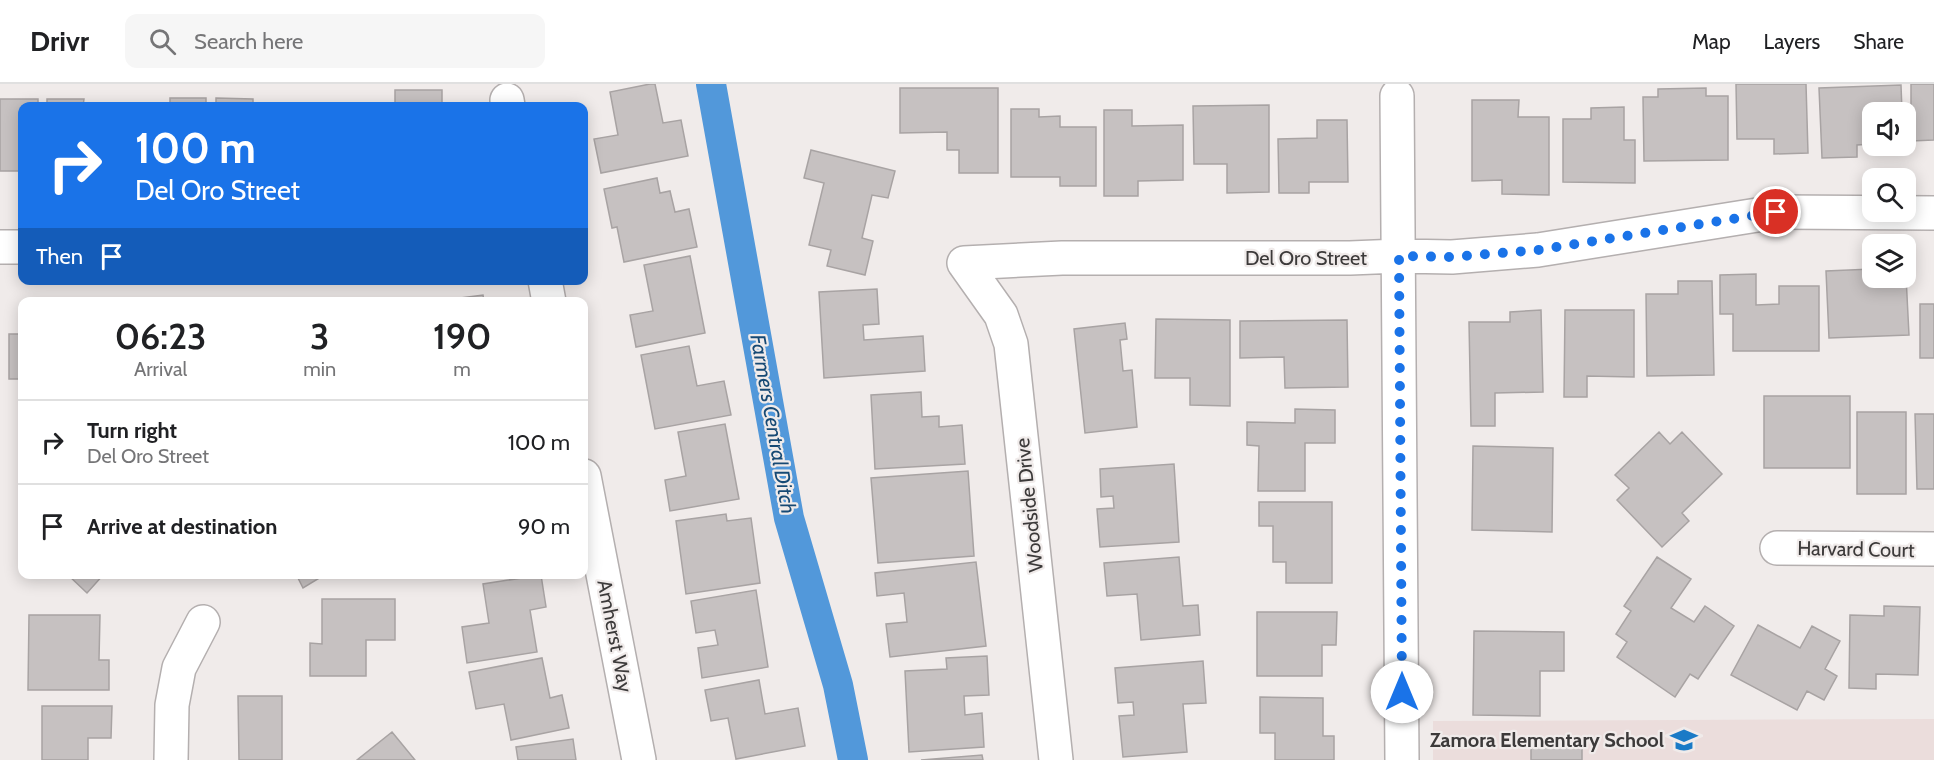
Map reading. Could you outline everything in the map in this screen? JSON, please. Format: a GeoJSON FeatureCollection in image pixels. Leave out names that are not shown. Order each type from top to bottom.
{"type":"FeatureCollection","features":[{"type":"Feature","properties":{"kind":"street"},"geometry":{"type":"LineString","coordinates":[[1397,96],[1402,760]]}},
{"type":"Feature","properties":{"kind":"street","name":"Del Oro Street"},"geometry":{"type":"LineString","coordinates":[[964,263],[1062,258],[1452,257],[1538,250],[1776,212],[1934,213]]}},
{"type":"Feature","properties":{"kind":"street"},"geometry":{"type":"LineString","coordinates":[[0,247],[18,247]]}},
{"type":"Feature","properties":{"kind":"street","name":"Woodside Drive"},"geometry":{"type":"LineString","coordinates":[[964,263],[1001,315],[1011,344],[1056,760]]}},
{"type":"Feature","properties":{"kind":"street","name":"Amherst Way"},"geometry":{"type":"LineString","coordinates":[[588,497],[639,760]]}},
{"type":"Feature","properties":{"kind":"street","name":"Harvard Court"},"geometry":{"type":"LineString","coordinates":[[1777,548],[1934,549]]}},
{"type":"Feature","properties":{"kind":"street"},"geometry":{"type":"LineString","coordinates":[[171,760],[172,705],[179,668],[203,622]]}},
{"type":"Feature","properties":{"kind":"shaded area","name":"Zamora Elementary School"},"geometry":{"type":"Polygon","coordinates":[[[1934,719],[1934,760],[1433,760],[1433,721],[1934,719]]]}},
{"type":"Feature","properties":{"kind":"building"},"geometry":{"type":"Polygon","coordinates":[[[655,84],[663,123],[681,120],[688,156],[601,173],[594,139],[618,135],[610,92],[655,84]]]}},
{"type":"Feature","properties":{"kind":"building"},"geometry":{"type":"Polygon","coordinates":[[[1736,84],[1806,84],[1808,153],[1774,154],[1774,139],[1737,139],[1736,84]]]}},
{"type":"Feature","properties":{"kind":"building"},"geometry":{"type":"Polygon","coordinates":[[[1911,84],[1934,84],[1934,140],[1916,141],[1916,102],[1911,102],[1911,84]]]}},
{"type":"Feature","properties":{"kind":"building"},"geometry":{"type":"Polygon","coordinates":[[[1901,85],[1902,102],[1862,102],[1862,145],[1857,145],[1857,157],[1822,158],[1819,88],[1901,85]]]}},
{"type":"Feature","properties":{"kind":"building"},"geometry":{"type":"Polygon","coordinates":[[[900,88],[998,88],[998,173],[959,173],[959,150],[947,150],[947,132],[900,133],[900,88]]]}},
{"type":"Feature","properties":{"kind":"building"},"geometry":{"type":"Polygon","coordinates":[[[1706,88],[1706,96],[1728,96],[1728,160],[1644,161],[1643,97],[1658,97],[1658,89],[1706,88]]]}},
{"type":"Feature","properties":{"kind":"building"},"geometry":{"type":"Polygon","coordinates":[[[395,90],[442,90],[442,102],[395,102],[395,90]]]}},
{"type":"Feature","properties":{"kind":"building"},"geometry":{"type":"Polygon","coordinates":[[[170,98],[206,98],[206,102],[170,102],[170,98]]]}},
{"type":"Feature","properties":{"kind":"building"},"geometry":{"type":"Polygon","coordinates":[[[216,98],[253,99],[253,102],[216,102],[216,98]]]}},
{"type":"Feature","properties":{"kind":"building"},"geometry":{"type":"Polygon","coordinates":[[[0,99],[38,99],[38,102],[18,102],[18,171],[0,171],[0,99]]]}},
{"type":"Feature","properties":{"kind":"building"},"geometry":{"type":"Polygon","coordinates":[[[47,99],[84,99],[84,102],[47,102],[47,99]]]}},
{"type":"Feature","properties":{"kind":"building"},"geometry":{"type":"Polygon","coordinates":[[[1472,100],[1519,100],[1518,117],[1549,117],[1549,195],[1502,194],[1502,180],[1472,181],[1472,100]]]}},
{"type":"Feature","properties":{"kind":"building"},"geometry":{"type":"Polygon","coordinates":[[[1269,105],[1269,192],[1227,193],[1227,164],[1194,164],[1193,106],[1269,105]]]}},
{"type":"Feature","properties":{"kind":"building"},"geometry":{"type":"Polygon","coordinates":[[[1624,107],[1624,140],[1635,140],[1635,183],[1563,182],[1563,119],[1591,119],[1591,108],[1624,107]]]}},
{"type":"Feature","properties":{"kind":"building"},"geometry":{"type":"Polygon","coordinates":[[[1011,109],[1039,109],[1039,117],[1060,116],[1060,127],[1096,127],[1096,186],[1060,186],[1060,177],[1011,177],[1011,109]]]}},
{"type":"Feature","properties":{"kind":"building"},"geometry":{"type":"Polygon","coordinates":[[[1104,110],[1132,110],[1132,126],[1183,125],[1183,180],[1138,181],[1138,196],[1104,196],[1104,110]]]}},
{"type":"Feature","properties":{"kind":"building"},"geometry":{"type":"Polygon","coordinates":[[[1317,120],[1347,120],[1348,182],[1309,182],[1309,193],[1279,193],[1278,139],[1317,138],[1317,120]]]}},
{"type":"Feature","properties":{"kind":"building"},"geometry":{"type":"Polygon","coordinates":[[[811,150],[895,171],[888,198],[872,195],[862,238],[873,241],[865,275],[827,266],[831,250],[809,245],[824,183],[804,178],[811,150]]]}},
{"type":"Feature","properties":{"kind":"building"},"geometry":{"type":"Polygon","coordinates":[[[657,178],[660,193],[670,191],[675,212],[689,209],[697,247],[624,262],[617,227],[612,228],[604,189],[657,178]]]}},
{"type":"Feature","properties":{"kind":"building"},"geometry":{"type":"Polygon","coordinates":[[[690,256],[705,333],[636,347],[630,315],[653,311],[644,265],[690,256]]]}},
{"type":"Feature","properties":{"kind":"building"},"geometry":{"type":"Polygon","coordinates":[[[1862,269],[1862,288],[1907,288],[1909,335],[1829,338],[1826,271],[1862,269]]]}},
{"type":"Feature","properties":{"kind":"building"},"geometry":{"type":"Polygon","coordinates":[[[1756,274],[1756,305],[1779,304],[1779,286],[1819,286],[1819,351],[1733,351],[1733,314],[1720,314],[1720,275],[1756,274]]]}},
{"type":"Feature","properties":{"kind":"building"},"geometry":{"type":"Polygon","coordinates":[[[1678,281],[1712,281],[1714,375],[1647,376],[1646,294],[1678,294],[1678,281]]]}},
{"type":"Feature","properties":{"kind":"building"},"geometry":{"type":"Polygon","coordinates":[[[877,289],[879,324],[863,325],[864,340],[923,336],[925,371],[824,378],[819,292],[877,289]]]}},
{"type":"Feature","properties":{"kind":"building"},"geometry":{"type":"Polygon","coordinates":[[[1920,304],[1934,304],[1934,358],[1920,358],[1920,304]]]}},
{"type":"Feature","properties":{"kind":"building"},"geometry":{"type":"Polygon","coordinates":[[[1541,310],[1543,392],[1495,393],[1495,426],[1471,426],[1469,322],[1510,322],[1510,312],[1541,310]]]}},
{"type":"Feature","properties":{"kind":"building"},"geometry":{"type":"Polygon","coordinates":[[[1565,310],[1634,310],[1634,377],[1587,376],[1587,397],[1564,397],[1565,310]]]}},
{"type":"Feature","properties":{"kind":"building"},"geometry":{"type":"Polygon","coordinates":[[[1156,319],[1230,320],[1230,406],[1190,405],[1190,378],[1155,378],[1156,319]]]}},
{"type":"Feature","properties":{"kind":"building"},"geometry":{"type":"Polygon","coordinates":[[[1347,320],[1348,387],[1285,388],[1284,357],[1240,358],[1240,321],[1347,320]]]}},
{"type":"Feature","properties":{"kind":"building"},"geometry":{"type":"Polygon","coordinates":[[[1125,323],[1127,339],[1120,340],[1123,371],[1132,370],[1137,427],[1085,433],[1074,329],[1125,323]]]}},
{"type":"Feature","properties":{"kind":"building"},"geometry":{"type":"Polygon","coordinates":[[[9,334],[18,334],[18,379],[9,379],[9,334]]]}},
{"type":"Feature","properties":{"kind":"building"},"geometry":{"type":"Polygon","coordinates":[[[689,346],[697,386],[724,381],[731,415],[655,429],[641,355],[689,346]]]}},
{"type":"Feature","properties":{"kind":"building"},"geometry":{"type":"Polygon","coordinates":[[[921,392],[922,417],[939,416],[939,427],[962,425],[965,464],[875,469],[871,395],[921,392]]]}},
{"type":"Feature","properties":{"kind":"building"},"geometry":{"type":"Polygon","coordinates":[[[1764,396],[1850,396],[1850,468],[1764,468],[1764,396]]]}},
{"type":"Feature","properties":{"kind":"building"},"geometry":{"type":"Polygon","coordinates":[[[1295,409],[1335,410],[1335,443],[1305,443],[1305,491],[1258,491],[1259,446],[1247,445],[1247,422],[1295,423],[1295,409]]]}},
{"type":"Feature","properties":{"kind":"building"},"geometry":{"type":"Polygon","coordinates":[[[1857,412],[1906,412],[1906,494],[1857,494],[1857,412]]]}},
{"type":"Feature","properties":{"kind":"building"},"geometry":{"type":"Polygon","coordinates":[[[1915,414],[1934,414],[1934,489],[1917,489],[1915,414]]]}},
{"type":"Feature","properties":{"kind":"building"},"geometry":{"type":"Polygon","coordinates":[[[725,424],[739,499],[670,511],[665,480],[686,476],[678,432],[725,424]]]}},
{"type":"Feature","properties":{"kind":"building"},"geometry":{"type":"Polygon","coordinates":[[[1659,432],[1670,444],[1682,432],[1722,474],[1682,513],[1689,521],[1662,547],[1617,500],[1629,488],[1615,475],[1659,432]]]}},
{"type":"Feature","properties":{"kind":"building"},"geometry":{"type":"Polygon","coordinates":[[[1473,446],[1553,448],[1552,532],[1472,530],[1473,446]]]}},
{"type":"Feature","properties":{"kind":"building"},"geometry":{"type":"Polygon","coordinates":[[[1174,464],[1179,542],[1100,547],[1097,509],[1114,508],[1113,496],[1101,497],[1100,469],[1174,464]]]}},
{"type":"Feature","properties":{"kind":"building"},"geometry":{"type":"Polygon","coordinates":[[[968,471],[974,556],[878,563],[871,478],[968,471]]]}},
{"type":"Feature","properties":{"kind":"building"},"geometry":{"type":"Polygon","coordinates":[[[1259,502],[1332,502],[1332,583],[1286,583],[1286,562],[1273,562],[1273,526],[1259,526],[1259,502]]]}},
{"type":"Feature","properties":{"kind":"building"},"geometry":{"type":"Polygon","coordinates":[[[726,514],[727,521],[751,518],[760,583],[686,594],[676,521],[726,514]]]}},
{"type":"Feature","properties":{"kind":"building"},"geometry":{"type":"Polygon","coordinates":[[[1179,557],[1183,606],[1198,605],[1200,635],[1141,640],[1137,594],[1107,596],[1104,563],[1179,557]]]}},
{"type":"Feature","properties":{"kind":"building"},"geometry":{"type":"Polygon","coordinates":[[[1657,557],[1691,579],[1671,608],[1694,622],[1705,606],[1734,626],[1698,679],[1690,674],[1675,697],[1617,657],[1627,642],[1616,634],[1631,611],[1624,606],[1657,557]]]}},
{"type":"Feature","properties":{"kind":"building"},"geometry":{"type":"Polygon","coordinates":[[[976,562],[986,646],[890,657],[886,624],[907,622],[904,593],[877,596],[875,573],[976,562]]]}},
{"type":"Feature","properties":{"kind":"building"},"geometry":{"type":"Polygon","coordinates":[[[72,579],[100,579],[87,593],[72,579]]]}},
{"type":"Feature","properties":{"kind":"building"},"geometry":{"type":"Polygon","coordinates":[[[298,579],[318,579],[303,588],[298,579]]]}},
{"type":"Feature","properties":{"kind":"building"},"geometry":{"type":"Polygon","coordinates":[[[515,579],[542,579],[546,607],[530,610],[537,652],[467,663],[462,627],[489,623],[483,584],[515,579]]]}},
{"type":"Feature","properties":{"kind":"building"},"geometry":{"type":"Polygon","coordinates":[[[756,590],[768,667],[702,678],[698,648],[718,645],[715,630],[696,633],[691,601],[756,590]]]}},
{"type":"Feature","properties":{"kind":"building"},"geometry":{"type":"Polygon","coordinates":[[[322,599],[395,599],[395,640],[366,640],[366,676],[310,676],[310,643],[322,644],[322,599]]]}},
{"type":"Feature","properties":{"kind":"building"},"geometry":{"type":"Polygon","coordinates":[[[1884,606],[1920,607],[1918,675],[1876,674],[1876,689],[1849,688],[1850,615],[1884,616],[1884,606]]]}},
{"type":"Feature","properties":{"kind":"building"},"geometry":{"type":"Polygon","coordinates":[[[1257,612],[1337,612],[1336,645],[1322,645],[1322,676],[1257,676],[1257,612]]]}},
{"type":"Feature","properties":{"kind":"building"},"geometry":{"type":"Polygon","coordinates":[[[29,615],[100,615],[99,660],[109,660],[109,690],[28,690],[29,615]]]}},
{"type":"Feature","properties":{"kind":"building"},"geometry":{"type":"Polygon","coordinates":[[[1758,625],[1800,648],[1812,626],[1840,641],[1825,669],[1837,676],[1824,700],[1807,691],[1797,710],[1731,675],[1758,625]]]}},
{"type":"Feature","properties":{"kind":"building"},"geometry":{"type":"Polygon","coordinates":[[[1474,631],[1564,632],[1564,671],[1540,671],[1540,716],[1473,715],[1474,631]]]}},
{"type":"Feature","properties":{"kind":"building"},"geometry":{"type":"Polygon","coordinates":[[[987,656],[989,695],[964,696],[965,715],[982,713],[984,747],[909,752],[905,671],[947,669],[946,658],[987,656]]]}},
{"type":"Feature","properties":{"kind":"building"},"geometry":{"type":"Polygon","coordinates":[[[542,658],[550,698],[562,695],[569,728],[511,740],[504,704],[476,709],[469,672],[542,658]]]}},
{"type":"Feature","properties":{"kind":"building"},"geometry":{"type":"Polygon","coordinates":[[[1203,661],[1206,703],[1183,704],[1187,752],[1123,757],[1119,716],[1134,715],[1133,702],[1118,703],[1115,668],[1203,661]]]}},
{"type":"Feature","properties":{"kind":"building"},"geometry":{"type":"Polygon","coordinates":[[[759,680],[765,714],[798,708],[805,746],[736,759],[728,718],[711,721],[705,690],[759,680]]]}},
{"type":"Feature","properties":{"kind":"building"},"geometry":{"type":"Polygon","coordinates":[[[238,696],[282,696],[282,760],[239,760],[238,696]]]}},
{"type":"Feature","properties":{"kind":"building"},"geometry":{"type":"Polygon","coordinates":[[[1260,697],[1323,698],[1323,736],[1334,736],[1334,760],[1275,760],[1275,733],[1260,733],[1260,697]]]}},
{"type":"Feature","properties":{"kind":"building"},"geometry":{"type":"Polygon","coordinates":[[[42,706],[112,706],[111,738],[88,738],[88,760],[42,760],[42,706]]]}},
{"type":"Feature","properties":{"kind":"building"},"geometry":{"type":"Polygon","coordinates":[[[392,732],[415,760],[357,760],[392,732]]]}},
{"type":"Feature","properties":{"kind":"building"},"geometry":{"type":"Polygon","coordinates":[[[573,739],[576,760],[518,760],[516,747],[573,739]]]}},
{"type":"Feature","properties":{"kind":"building"},"geometry":{"type":"Polygon","coordinates":[[[1531,740],[1582,740],[1582,760],[1531,760],[1531,740]]]}},
{"type":"Feature","properties":{"kind":"building"},"geometry":{"type":"Polygon","coordinates":[[[982,755],[983,760],[921,760],[982,755]]]}},
{"type":"Feature","properties":{"kind":"waterway","name":"Farmers Central Ditch"},"geometry":{"type":"LineString","coordinates":[[711,84],[789,518],[838,685],[853,760]]}},
{"type":"Feature","properties":{"kind":"place","name":"Zamora Elementary School"},"geometry":{"type":"Point","coordinates":[1684,740]}},
{"type":"Feature","properties":{"kind":"route"},"geometry":{"type":"LineString","coordinates":[[1402,692],[1399,256],[1452,257],[1538,250],[1776,212]]}}]}
